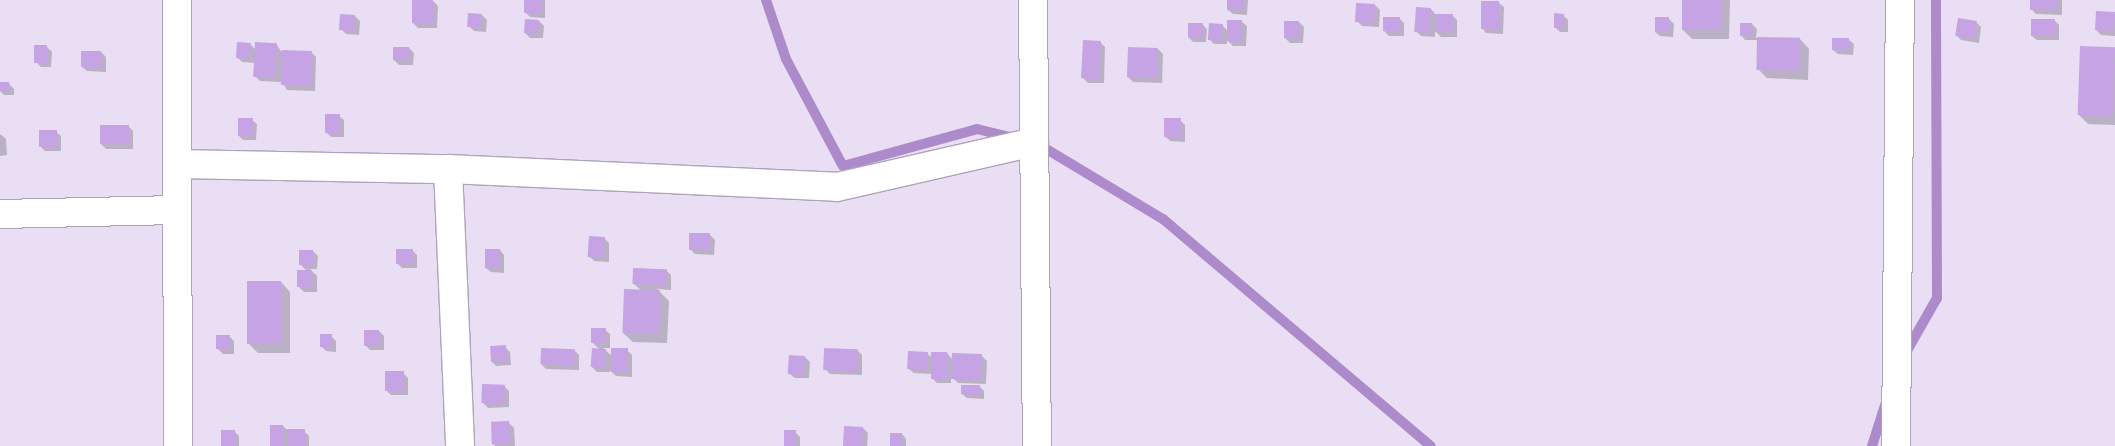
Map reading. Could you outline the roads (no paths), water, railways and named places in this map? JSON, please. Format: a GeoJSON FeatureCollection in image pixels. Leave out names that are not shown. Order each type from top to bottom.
{"type":"FeatureCollection","features":[{"type":"Feature","properties":{"kind":"street"},"geometry":{"type":"LineString","coordinates":[[177,0],[178,446]]}},
{"type":"Feature","properties":{"kind":"street"},"geometry":{"type":"LineString","coordinates":[[1033,0],[1037,446]]}},
{"type":"Feature","properties":{"kind":"street"},"geometry":{"type":"LineString","coordinates":[[1896,446],[1900,0]]}},
{"type":"Feature","properties":{"kind":"street"},"geometry":{"type":"LineString","coordinates":[[177,164],[448,169],[837,187],[1034,142]]}},
{"type":"Feature","properties":{"kind":"street"},"geometry":{"type":"LineString","coordinates":[[448,169],[460,446]]}},
{"type":"Feature","properties":{"kind":"street"},"geometry":{"type":"LineString","coordinates":[[0,214],[177,210]]}},
{"type":"Feature","properties":{"kind":"waterway"},"geometry":{"type":"LineString","coordinates":[[766,0],[786,59],[843,166],[977,129],[1014,138]]}},
{"type":"Feature","properties":{"kind":"waterway"},"geometry":{"type":"LineString","coordinates":[[1904,356],[1937,298],[1936,0]]}},
{"type":"Feature","properties":{"kind":"waterway"},"geometry":{"type":"LineString","coordinates":[[1038,144],[1163,219],[1431,446]]}},
{"type":"Feature","properties":{"kind":"waterway"},"geometry":{"type":"LineString","coordinates":[[1872,446],[1887,399]]}}]}
